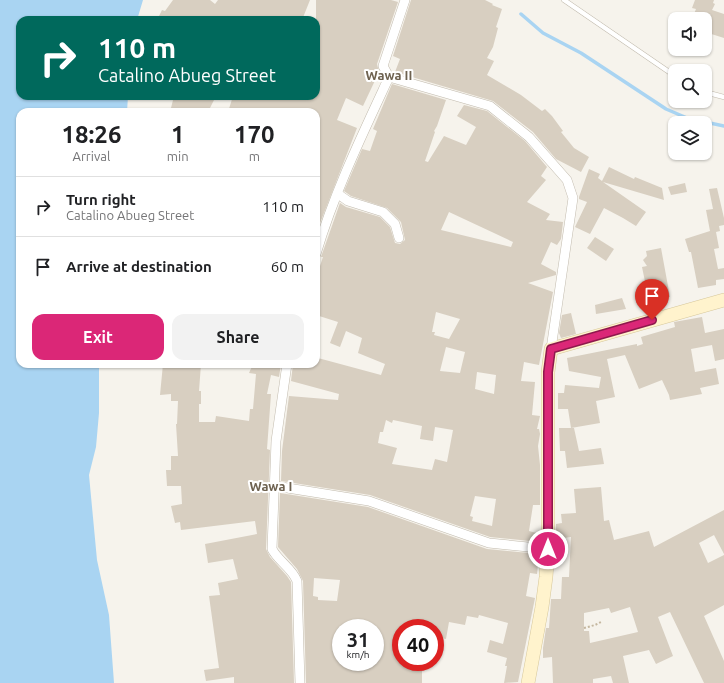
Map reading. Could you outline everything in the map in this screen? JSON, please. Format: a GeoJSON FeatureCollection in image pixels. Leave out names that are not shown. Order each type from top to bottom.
{"type":"FeatureCollection","features":[{"type":"Feature","properties":{"kind":"street"},"geometry":{"type":"LineString","coordinates":[[405,0],[383,66],[389,77],[490,106],[529,138],[567,180],[573,198],[548,372],[548,549],[543,600],[528,683]]}},
{"type":"Feature","properties":{"kind":"street"},"geometry":{"type":"LineString","coordinates":[[320,235],[357,145],[389,77]]}},
{"type":"Feature","properties":{"kind":"street"},"geometry":{"type":"LineString","coordinates":[[338,194],[348,200],[383,212],[395,224],[399,238]]}},
{"type":"Feature","properties":{"kind":"street"},"geometry":{"type":"LineString","coordinates":[[551,349],[724,300]]}},
{"type":"Feature","properties":{"kind":"street"},"geometry":{"type":"LineString","coordinates":[[286,368],[276,441],[272,549],[275,555],[294,575],[297,581],[300,683]]}},
{"type":"Feature","properties":{"kind":"street"},"geometry":{"type":"LineString","coordinates":[[275,486],[369,501],[490,543],[548,549]]}},
{"type":"Feature","properties":{"kind":"lane"},"geometry":{"type":"LineString","coordinates":[[564,0],[668,71]]}},
{"type":"Feature","properties":{"kind":"lane"},"geometry":{"type":"LineString","coordinates":[[712,94],[724,97]]}},
{"type":"Feature","properties":{"kind":"path"},"geometry":{"type":"LineString","coordinates":[[584,628],[595,626],[601,622]]}},
{"type":"Feature","properties":{"kind":"water"},"geometry":{"type":"Polygon","coordinates":[[[0,0],[143,0],[138,16],[16,16],[16,100],[128,100],[127,108],[16,108],[16,368],[99,368],[99,413],[96,447],[89,475],[97,560],[109,615],[114,683],[0,683],[0,0]]]}},
{"type":"Feature","properties":{"kind":"building"},"geometry":{"type":"Polygon","coordinates":[[[173,0],[210,0],[215,4],[218,0],[310,0],[304,16],[159,16],[162,10],[165,11],[173,0]]]}},
{"type":"Feature","properties":{"kind":"building"},"geometry":{"type":"Polygon","coordinates":[[[316,0],[391,0],[398,2],[377,64],[379,72],[363,106],[346,98],[337,120],[357,128],[320,223],[320,108],[229,108],[232,100],[320,100],[320,16],[316,16],[316,0]]]}},
{"type":"Feature","properties":{"kind":"building"},"geometry":{"type":"Polygon","coordinates":[[[411,0],[485,0],[502,9],[496,27],[498,28],[493,47],[487,58],[494,61],[487,75],[521,95],[542,111],[545,109],[552,116],[563,131],[561,132],[574,148],[589,157],[581,172],[556,159],[533,132],[493,101],[395,72],[400,59],[393,56],[411,0]]]}},
{"type":"Feature","properties":{"kind":"building"},"geometry":{"type":"Polygon","coordinates":[[[695,0],[714,0],[713,3],[715,4],[712,10],[724,14],[724,38],[712,34],[712,12],[695,12],[696,9],[692,8],[695,0]]]}},
{"type":"Feature","properties":{"kind":"building"},"geometry":{"type":"Polygon","coordinates":[[[392,84],[446,100],[434,131],[435,132],[425,161],[428,162],[444,136],[466,145],[476,127],[457,116],[464,105],[487,111],[525,141],[547,167],[541,176],[546,180],[527,202],[550,214],[546,220],[563,222],[561,239],[557,245],[551,242],[541,264],[556,272],[556,275],[528,283],[553,292],[539,365],[524,362],[521,381],[535,382],[532,415],[540,416],[537,429],[539,429],[540,434],[538,446],[540,465],[540,505],[533,505],[529,531],[540,534],[540,542],[490,537],[370,495],[281,481],[282,451],[289,396],[338,400],[339,394],[291,381],[293,368],[320,368],[320,359],[381,375],[385,364],[358,353],[362,338],[346,331],[340,347],[330,343],[338,322],[320,316],[320,266],[323,257],[321,257],[340,203],[346,207],[380,217],[390,227],[395,243],[400,244],[405,240],[401,222],[387,208],[351,196],[344,191],[362,149],[370,151],[377,131],[373,129],[392,84]],[[449,212],[441,230],[511,247],[513,242],[449,212]],[[436,312],[432,332],[435,332],[434,335],[449,339],[460,319],[436,312]],[[446,347],[440,371],[460,373],[465,352],[446,347]],[[477,372],[475,389],[494,394],[496,375],[477,372]],[[386,420],[383,432],[380,432],[378,443],[397,448],[392,464],[432,470],[435,459],[447,462],[453,430],[435,427],[433,441],[420,439],[422,426],[393,420],[392,423],[386,420]],[[475,496],[470,516],[473,517],[472,521],[492,526],[496,499],[475,496]]]}},
{"type":"Feature","properties":{"kind":"building"},"geometry":{"type":"Polygon","coordinates":[[[173,100],[214,100],[210,108],[171,108],[173,100]]]}},
{"type":"Feature","properties":{"kind":"building"},"geometry":{"type":"Polygon","coordinates":[[[609,167],[634,179],[635,177],[662,188],[664,200],[603,182],[646,212],[636,226],[604,208],[590,234],[575,227],[587,202],[579,199],[579,197],[589,169],[600,174],[598,178],[602,181],[609,167]]]}},
{"type":"Feature","properties":{"kind":"building"},"geometry":{"type":"Polygon","coordinates":[[[685,183],[687,192],[671,195],[668,187],[685,183]]]}},
{"type":"Feature","properties":{"kind":"building"},"geometry":{"type":"Polygon","coordinates":[[[717,188],[724,218],[724,225],[719,226],[720,231],[716,232],[719,248],[714,249],[718,269],[724,268],[724,279],[716,280],[716,285],[698,288],[691,252],[689,252],[685,239],[710,231],[706,210],[713,209],[709,189],[717,188]]]}},
{"type":"Feature","properties":{"kind":"building"},"geometry":{"type":"Polygon","coordinates":[[[595,237],[614,249],[606,261],[587,248],[595,237]]]}},
{"type":"Feature","properties":{"kind":"building"},"geometry":{"type":"Polygon","coordinates":[[[661,248],[670,297],[649,301],[642,267],[647,266],[643,260],[647,256],[646,251],[661,248]]]}},
{"type":"Feature","properties":{"kind":"building"},"geometry":{"type":"Polygon","coordinates":[[[622,298],[626,309],[596,314],[595,305],[622,298]]]}},
{"type":"Feature","properties":{"kind":"building"},"geometry":{"type":"Polygon","coordinates":[[[571,313],[576,334],[561,338],[559,333],[562,315],[571,313]]]}},
{"type":"Feature","properties":{"kind":"building"},"geometry":{"type":"Polygon","coordinates":[[[702,317],[705,333],[724,329],[724,359],[715,361],[712,345],[691,349],[695,372],[716,368],[719,384],[700,388],[702,394],[670,400],[662,380],[639,389],[625,355],[607,359],[615,397],[596,401],[600,423],[571,428],[568,409],[558,409],[558,393],[564,393],[565,385],[599,388],[601,377],[569,371],[567,358],[637,344],[637,346],[643,344],[641,337],[675,327],[674,322],[702,317]]]}},
{"type":"Feature","properties":{"kind":"building"},"geometry":{"type":"Polygon","coordinates":[[[163,368],[201,368],[199,391],[201,391],[201,404],[199,404],[199,422],[215,422],[216,416],[249,421],[250,409],[253,409],[256,374],[249,373],[251,368],[280,368],[279,377],[271,375],[267,394],[271,394],[267,449],[270,450],[266,549],[270,557],[291,582],[294,683],[234,683],[234,677],[206,681],[204,670],[219,668],[209,596],[220,595],[218,583],[238,579],[233,559],[208,563],[205,544],[257,534],[255,521],[181,530],[180,522],[175,523],[171,506],[182,504],[181,486],[167,486],[166,470],[171,470],[171,456],[178,456],[176,424],[178,401],[171,401],[171,394],[160,395],[163,368]]]}},
{"type":"Feature","properties":{"kind":"building"},"geometry":{"type":"Polygon","coordinates":[[[559,428],[574,428],[579,451],[601,448],[604,464],[567,468],[565,451],[560,451],[559,428]]]}},
{"type":"Feature","properties":{"kind":"building"},"geometry":{"type":"Polygon","coordinates":[[[601,487],[604,521],[609,520],[614,540],[649,531],[654,547],[724,510],[724,554],[714,535],[699,543],[708,563],[724,555],[724,605],[704,616],[724,661],[724,683],[704,683],[670,612],[658,617],[673,656],[656,664],[649,650],[623,656],[629,683],[613,683],[611,676],[593,679],[593,683],[553,683],[552,657],[543,658],[543,648],[546,628],[549,628],[551,599],[561,599],[562,577],[569,577],[571,537],[556,539],[556,524],[562,523],[561,514],[576,513],[574,489],[601,487]],[[630,607],[611,613],[609,608],[584,613],[584,631],[589,631],[590,643],[638,632],[630,607]]]}},
{"type":"Feature","properties":{"kind":"building"},"geometry":{"type":"Polygon","coordinates":[[[280,493],[368,507],[487,549],[539,554],[537,574],[530,573],[526,596],[535,598],[518,682],[504,683],[507,658],[487,652],[490,640],[503,644],[508,623],[479,615],[478,618],[467,616],[465,625],[449,622],[446,639],[444,639],[444,619],[392,619],[392,671],[422,671],[422,683],[306,683],[303,581],[297,569],[278,547],[280,493]],[[314,578],[313,596],[318,597],[318,600],[337,601],[340,580],[314,578]]]}},
{"type":"Feature","properties":{"kind":"waterway"},"geometry":{"type":"LineString","coordinates":[[521,14],[543,33],[581,53],[666,109],[687,118],[724,126]]}},
{"type":"Feature","properties":{"kind":"district","name":"Wawa II"},"geometry":{"type":"Point","coordinates":[389,75]}},
{"type":"Feature","properties":{"kind":"district","name":"Wawa I"},"geometry":{"type":"Point","coordinates":[271,486]}},
{"type":"Feature","properties":{"kind":"route"},"geometry":{"type":"LineString","coordinates":[[548,549],[548,372],[551,349],[652,320]]}}]}
